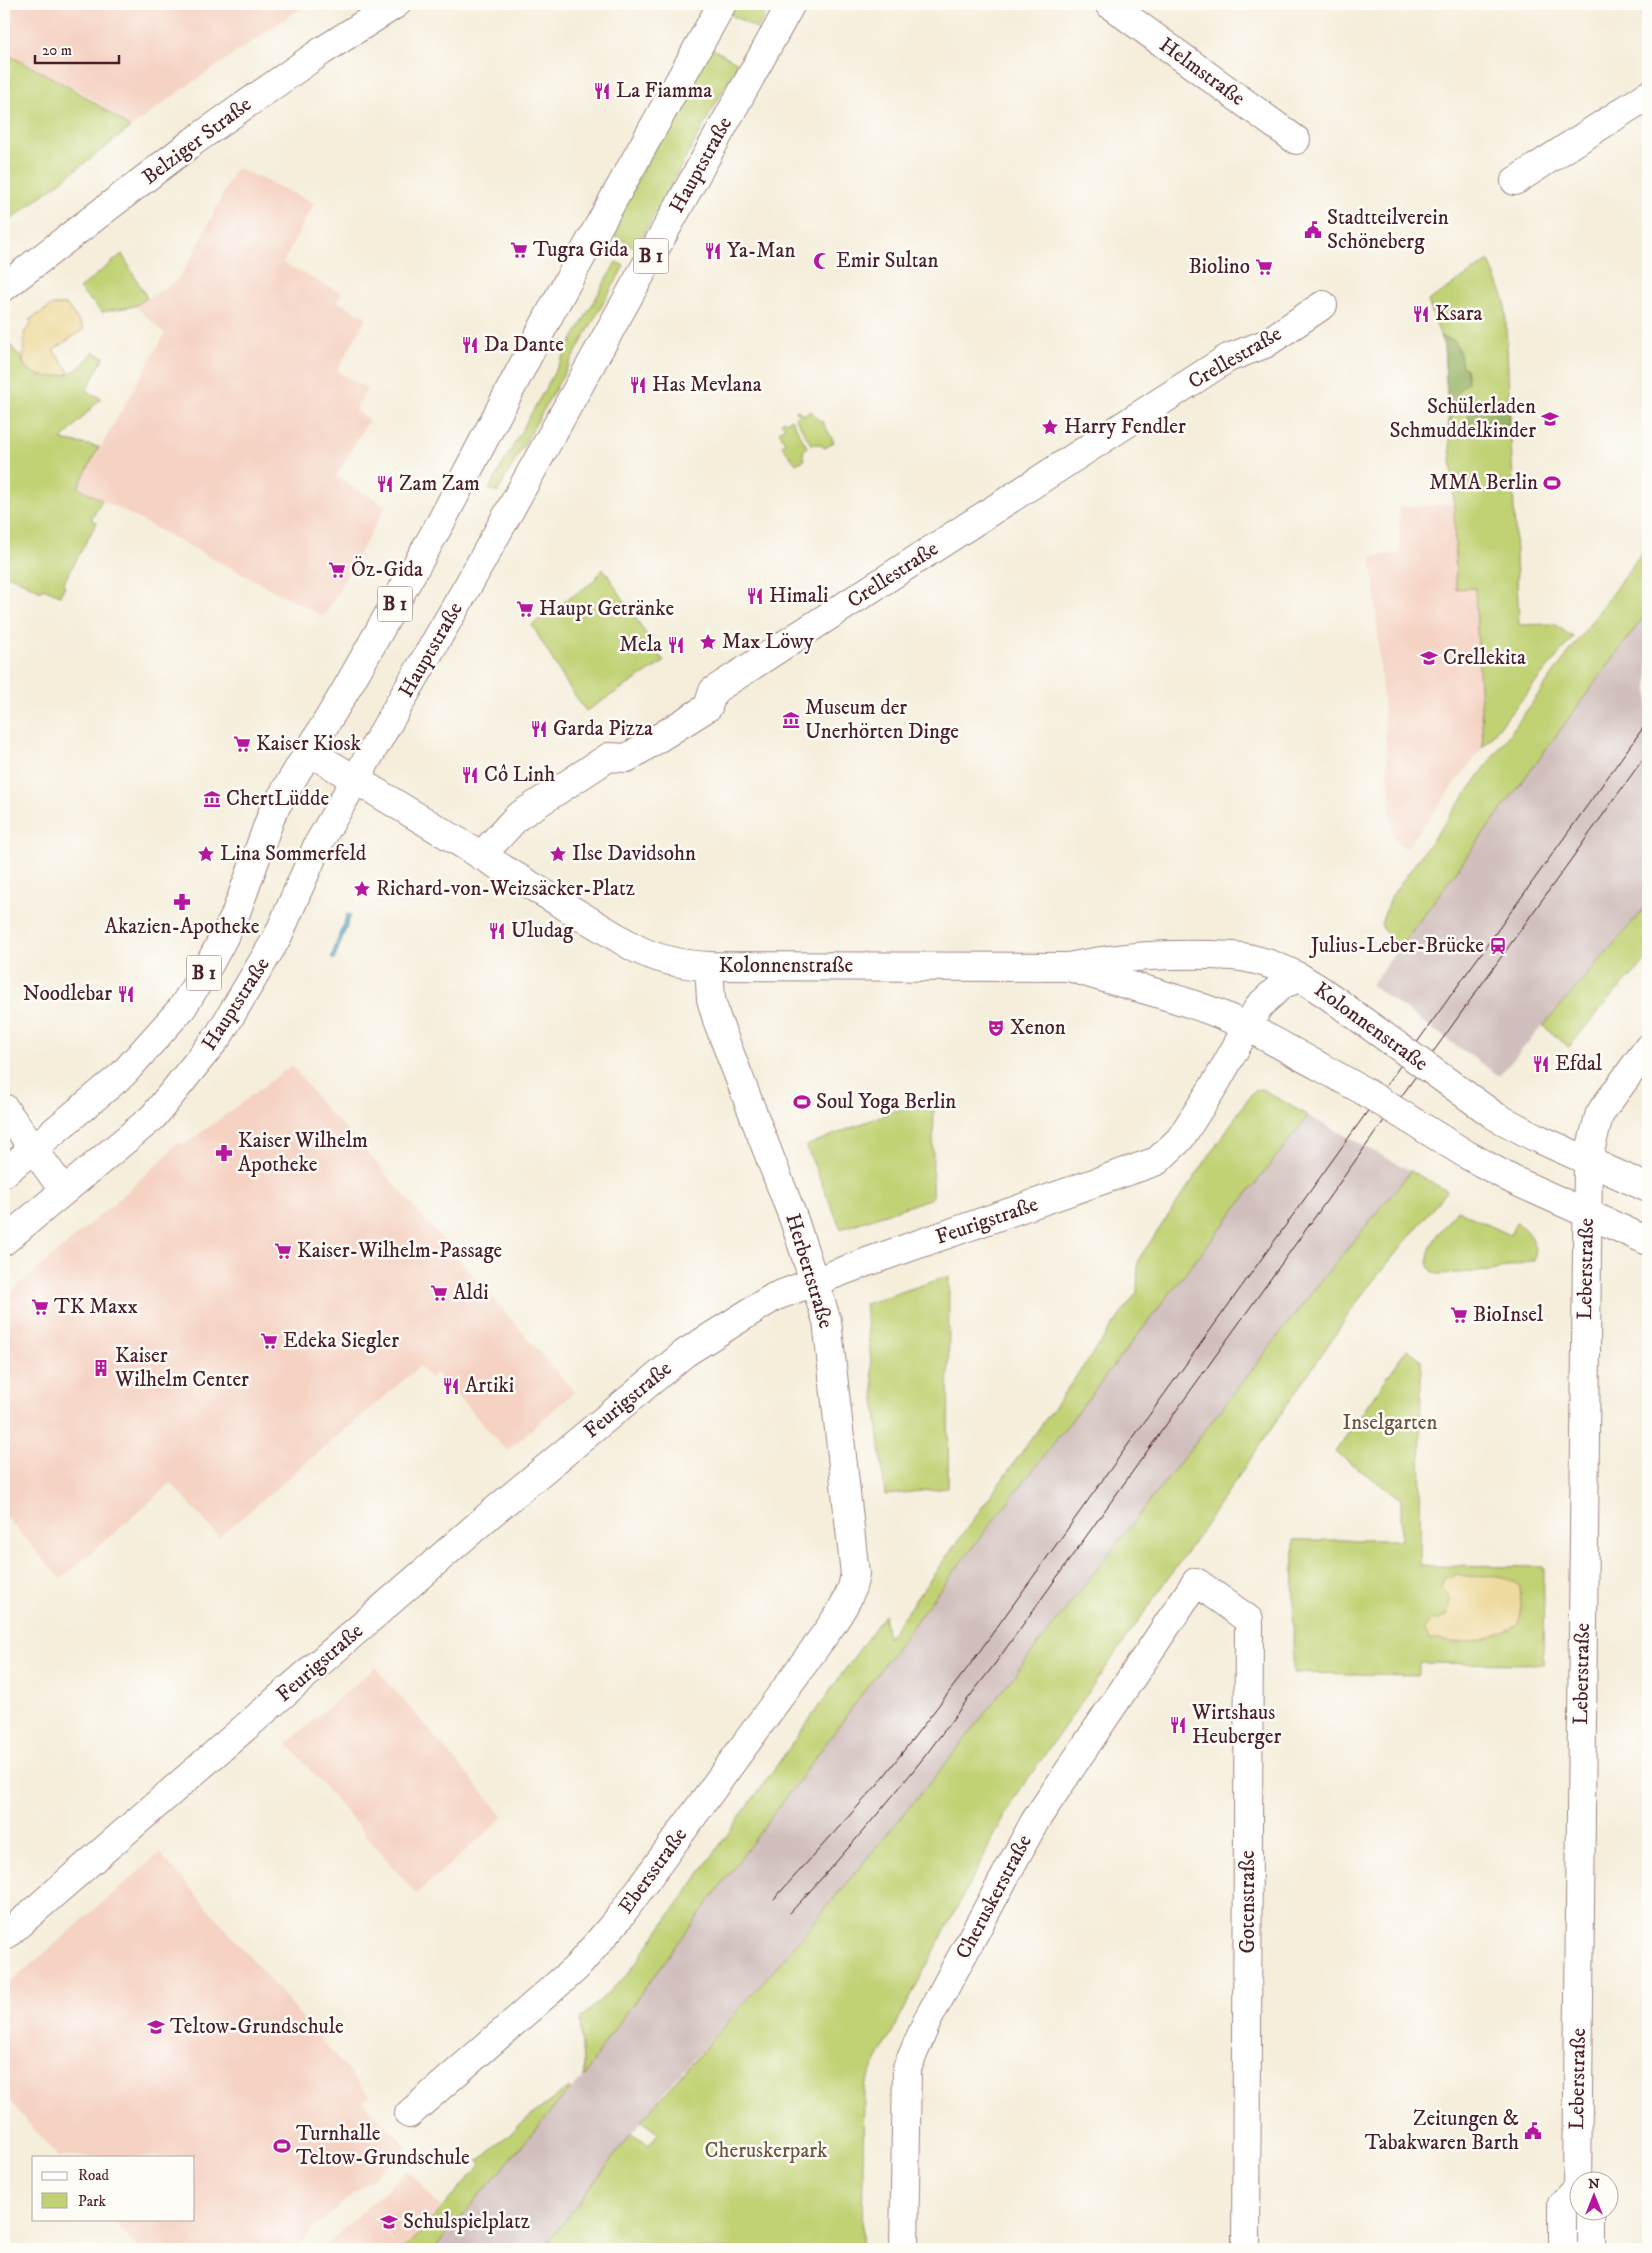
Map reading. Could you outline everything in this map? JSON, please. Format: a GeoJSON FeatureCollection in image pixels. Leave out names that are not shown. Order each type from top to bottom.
{"type":"FeatureCollection","features":[{"type":"Feature","properties":{"kind":"street","name":"Belziger Straße"},"geometry":{"type":"LineString","coordinates":[[4,287],[194,141],[322,51],[396,4]]}},
{"type":"Feature","properties":{"kind":"street","name":"Hauptstraße"},"geometry":{"type":"LineString","coordinates":[[4,1173],[123,1074],[182,1008],[210,963],[234,918],[273,810],[347,688],[442,520],[553,308],[722,4]]}},
{"type":"Feature","properties":{"kind":"street","name":"Hauptstraße"},"geometry":{"type":"LineString","coordinates":[[4,1241],[153,1117],[219,1035],[278,936],[318,844],[470,582],[791,4]]}},
{"type":"Feature","properties":{"kind":"street","name":"Helmstraße"},"geometry":{"type":"LineString","coordinates":[[1109,4],[1296,140]]}},
{"type":"Feature","properties":{"kind":"street"},"geometry":{"type":"LineString","coordinates":[[1515,181],[1648,95]]}},
{"type":"Feature","properties":{"kind":"street","name":"Crellestraße"},"geometry":{"type":"LineString","coordinates":[[481,856],[517,817],[525,811],[609,757],[627,758],[708,707],[713,691],[1228,358],[1264,344],[1323,305]]}},
{"type":"Feature","properties":{"kind":"street"},"geometry":{"type":"LineString","coordinates":[[308,751],[481,856]]}},
{"type":"Feature","properties":{"kind":"street","name":"Kolonnenstraße"},"geometry":{"type":"LineString","coordinates":[[481,856],[650,956],[686,965],[1069,967],[1104,959],[1150,955],[1244,957],[1282,969],[1318,988],[1495,1116],[1545,1142],[1648,1188]]}},
{"type":"Feature","properties":{"kind":"street","name":"Herbertstraße"},"geometry":{"type":"LineString","coordinates":[[709,966],[711,999],[717,1020],[794,1220],[829,1333],[855,1574],[853,1588]]}},
{"type":"Feature","properties":{"kind":"street","name":"Kolonnenstraße"},"geometry":{"type":"LineString","coordinates":[[1069,967],[1220,1014],[1369,1094],[1469,1156],[1513,1180],[1648,1241]]}},
{"type":"Feature","properties":{"kind":"street","name":"Feurigstraße"},"geometry":{"type":"LineString","coordinates":[[4,1937],[493,1512],[678,1359],[762,1303],[814,1281],[1157,1161],[1180,1140],[1218,1081],[1259,1006],[1283,984],[1301,978]]}},
{"type":"Feature","properties":{"kind":"street","name":"Leberstraße"},"geometry":{"type":"LineString","coordinates":[[1578,2170],[1588,1160],[1599,1116],[1648,1048]]}},
{"type":"Feature","properties":{"kind":"street"},"geometry":{"type":"LineString","coordinates":[[4,1108],[64,1191]]}},
{"type":"Feature","properties":{"kind":"street","name":"Cheruskerstraße"},"geometry":{"type":"LineString","coordinates":[[904,2249],[908,2068],[928,2019],[1035,1821],[1196,1582]]}},
{"type":"Feature","properties":{"kind":"street","name":"Gotenstraße"},"geometry":{"type":"LineString","coordinates":[[1196,1582],[1249,1620],[1246,2249]]}},
{"type":"Feature","properties":{"kind":"street","name":"Ebersstraße"},"geometry":{"type":"LineString","coordinates":[[408,2114],[576,1968],[618,1919],[831,1626],[847,1602],[853,1588]]}},
{"type":"Feature","properties":{"kind":"street","name":"Leberstraße"},"geometry":{"type":"LineString","coordinates":[[1562,2249],[1562,2204],[1570,2196]]}},
{"type":"Feature","properties":{"kind":"street"},"geometry":{"type":"LineString","coordinates":[[1591,2220],[1591,2249]]}},
{"type":"Feature","properties":{"kind":"shaded area"},"geometry":{"type":"Polygon","coordinates":[[[4,4],[307,4],[183,89],[130,128],[99,103],[74,88],[4,53],[4,4]]]}},
{"type":"Feature","properties":{"kind":"shaded area"},"geometry":{"type":"Polygon","coordinates":[[[236,167],[314,203],[283,263],[341,293],[337,301],[367,317],[337,371],[367,389],[355,411],[369,419],[336,477],[386,506],[324,617],[78,487],[165,334],[135,306],[177,281],[194,254],[236,167]]]}},
{"type":"Feature","properties":{"kind":"shaded area","name":"Crellekita"},"geometry":{"type":"Polygon","coordinates":[[[1454,504],[1456,589],[1475,588],[1483,747],[1406,848],[1393,839],[1372,557],[1400,553],[1399,507],[1454,504]]]}},
{"type":"Feature","properties":{"kind":"shaded area"},"geometry":{"type":"Polygon","coordinates":[[[1648,611],[1648,904],[1499,1076],[1371,985],[1648,611]]]}},
{"type":"Feature","properties":{"kind":"shaded area"},"geometry":{"type":"Polygon","coordinates":[[[292,1065],[327,1111],[350,1133],[574,1392],[507,1451],[455,1393],[453,1395],[436,1373],[430,1378],[420,1366],[219,1537],[171,1483],[61,1579],[4,1514],[4,1298],[118,1200],[168,1154],[174,1145],[179,1143],[186,1144],[292,1065]]]}},
{"type":"Feature","properties":{"kind":"shaded area"},"geometry":{"type":"Polygon","coordinates":[[[1308,1116],[1411,1171],[1324,1277],[947,1762],[789,1952],[664,2092],[543,2249],[434,2249],[570,2089],[584,2078],[602,2046],[934,1597],[1308,1116]]]}},
{"type":"Feature","properties":{"kind":"shaded area"},"geometry":{"type":"Polygon","coordinates":[[[375,1667],[504,1817],[416,1894],[287,1743],[375,1667]]]}},
{"type":"Feature","properties":{"kind":"shaded area","name":"Teltow-Grundschule"},"geometry":{"type":"Polygon","coordinates":[[[160,1853],[370,2096],[363,2102],[408,2148],[312,2229],[296,2249],[138,2249],[113,2220],[195,2220],[195,2156],[57,2156],[4,2095],[4,1988],[160,1853]]]}},
{"type":"Feature","properties":{"kind":"shaded area","name":"Schulspielplatz"},"geometry":{"type":"Polygon","coordinates":[[[408,2170],[441,2207],[417,2237],[403,2249],[321,2249],[408,2170]]]}},
{"type":"Feature","properties":{"kind":"green space"},"geometry":{"type":"Polygon","coordinates":[[[735,4],[771,4],[757,29],[730,14],[735,4]]]}},
{"type":"Feature","properties":{"kind":"green space"},"geometry":{"type":"Polygon","coordinates":[[[711,48],[738,63],[636,248],[608,232],[711,48]]]}},
{"type":"Feature","properties":{"kind":"green space"},"geometry":{"type":"Polygon","coordinates":[[[4,53],[84,96],[130,128],[4,225],[4,53]]]}},
{"type":"Feature","properties":{"kind":"green space"},"geometry":{"type":"Polygon","coordinates":[[[122,254],[147,298],[135,306],[102,312],[79,289],[122,254]]]}},
{"type":"Feature","properties":{"kind":"green space"},"geometry":{"type":"Polygon","coordinates":[[[1489,261],[1505,301],[1519,625],[1554,624],[1573,637],[1483,747],[1475,588],[1456,589],[1454,504],[1444,346],[1428,301],[1489,261]]]}},
{"type":"Feature","properties":{"kind":"green space"},"geometry":{"type":"Polygon","coordinates":[[[616,262],[624,266],[497,493],[489,489],[616,262]]]}},
{"type":"Feature","properties":{"kind":"green space"},"geometry":{"type":"Polygon","coordinates":[[[1440,336],[1455,341],[1462,366],[1466,368],[1468,382],[1458,391],[1449,429],[1444,346],[1440,336]]]}},
{"type":"Feature","properties":{"kind":"green space"},"geometry":{"type":"Polygon","coordinates":[[[4,338],[22,359],[25,368],[46,374],[63,375],[70,373],[78,369],[93,352],[104,357],[86,391],[101,398],[61,440],[99,447],[78,487],[102,500],[91,520],[97,522],[63,584],[65,586],[60,595],[43,588],[41,591],[8,575],[4,576],[4,338]]]}},
{"type":"Feature","properties":{"kind":"green space"},"geometry":{"type":"Polygon","coordinates":[[[1480,398],[1494,405],[1509,398],[1510,424],[1470,425],[1468,417],[1470,410],[1480,398]]]}},
{"type":"Feature","properties":{"kind":"green space"},"geometry":{"type":"Polygon","coordinates":[[[798,410],[801,414],[811,411],[819,421],[822,421],[834,442],[825,448],[819,444],[811,444],[795,417],[798,414],[796,411],[798,410]]]}},
{"type":"Feature","properties":{"kind":"green space"},"geometry":{"type":"Polygon","coordinates":[[[791,419],[807,447],[803,452],[804,460],[796,464],[782,446],[785,442],[779,431],[785,427],[781,422],[791,419]]]}},
{"type":"Feature","properties":{"kind":"green space"},"geometry":{"type":"Polygon","coordinates":[[[1648,544],[1648,611],[1400,947],[1384,930],[1381,924],[1390,898],[1648,544]]]}},
{"type":"Feature","properties":{"kind":"green space"},"geometry":{"type":"Polygon","coordinates":[[[603,568],[664,662],[586,711],[567,684],[532,625],[594,581],[603,568]]]}},
{"type":"Feature","properties":{"kind":"green space"},"geometry":{"type":"Polygon","coordinates":[[[1648,904],[1648,959],[1607,1001],[1569,1047],[1543,1026],[1648,904]]]}},
{"type":"Feature","properties":{"kind":"green space"},"geometry":{"type":"Polygon","coordinates":[[[1262,1089],[1308,1116],[934,1597],[602,2046],[584,2078],[580,2019],[628,1974],[884,1615],[888,1638],[1137,1292],[1138,1260],[1254,1090],[1262,1089]]]}},
{"type":"Feature","properties":{"kind":"green space"},"geometry":{"type":"Polygon","coordinates":[[[934,1109],[932,1198],[841,1229],[806,1146],[896,1110],[934,1109]]]}},
{"type":"Feature","properties":{"kind":"green space","name":"Cheruskerpark"},"geometry":{"type":"Polygon","coordinates":[[[1411,1171],[1447,1191],[1364,1292],[1202,1530],[1013,1800],[864,2086],[862,2249],[543,2249],[631,2134],[649,2145],[658,2133],[641,2121],[789,1952],[947,1762],[1324,1277],[1411,1171]]]}},
{"type":"Feature","properties":{"kind":"green space"},"geometry":{"type":"Polygon","coordinates":[[[1457,1210],[1510,1235],[1516,1223],[1525,1229],[1534,1244],[1534,1260],[1492,1271],[1438,1274],[1433,1272],[1429,1265],[1428,1257],[1430,1248],[1457,1210]]]}},
{"type":"Feature","properties":{"kind":"green space"},"geometry":{"type":"Polygon","coordinates":[[[949,1276],[948,1488],[885,1495],[865,1304],[949,1276]]]}},
{"type":"Feature","properties":{"kind":"green space","name":"Inselgarten"},"geometry":{"type":"Polygon","coordinates":[[[1407,1349],[1421,1359],[1420,1566],[1544,1567],[1543,1664],[1419,1663],[1419,1675],[1293,1673],[1294,1540],[1401,1540],[1401,1499],[1335,1452],[1407,1349]]]}},
{"type":"Feature","properties":{"kind":"green space"},"geometry":{"type":"Polygon","coordinates":[[[569,2087],[570,2089],[434,2249],[403,2249],[481,2165],[478,2161],[528,2118],[569,2087]]]}},
{"type":"Feature","properties":{"kind":"sand"},"geometry":{"type":"Polygon","coordinates":[[[53,305],[67,305],[84,329],[53,350],[70,373],[57,376],[42,376],[25,368],[23,359],[24,333],[32,323],[29,320],[53,305]]]}},
{"type":"Feature","properties":{"kind":"sand"},"geometry":{"type":"Polygon","coordinates":[[[1457,1574],[1504,1577],[1520,1587],[1521,1606],[1518,1625],[1478,1640],[1453,1642],[1429,1640],[1424,1628],[1432,1619],[1440,1620],[1447,1616],[1450,1599],[1442,1588],[1443,1579],[1457,1574]]]}},
{"type":"Feature","properties":{"kind":"water"},"geometry":{"type":"Polygon","coordinates":[[[347,914],[351,915],[334,960],[331,958],[347,914]]]}},
{"type":"Feature","properties":{"kind":"tram line"},"geometry":{"type":"LineString","coordinates":[[774,1899],[878,1784],[969,1666],[1648,721]]}},
{"type":"Feature","properties":{"kind":"tram line"},"geometry":{"type":"LineString","coordinates":[[790,1913],[842,1855],[925,1756],[994,1665],[1648,752]]}},
{"type":"Feature","properties":{"kind":"place","name":"La Fiamma"},"geometry":{"type":"Point","coordinates":[602,91]}},
{"type":"Feature","properties":{"kind":"place","name":"Stadtteilverein Schöneberg"},"geometry":{"type":"Point","coordinates":[1313,230]}},
{"type":"Feature","properties":{"kind":"place","name":"Tugra Gida"},"geometry":{"type":"Point","coordinates":[519,250]}},
{"type":"Feature","properties":{"kind":"place","name":"Ya-Man"},"geometry":{"type":"Point","coordinates":[713,251]}},
{"type":"Feature","properties":{"kind":"place","name":"Emir Sultan"},"geometry":{"type":"Point","coordinates":[822,261]}},
{"type":"Feature","properties":{"kind":"place","name":"Biolino"},"geometry":{"type":"Point","coordinates":[1264,267]}},
{"type":"Feature","properties":{"kind":"place","name":"Ksara"},"geometry":{"type":"Point","coordinates":[1421,314]}},
{"type":"Feature","properties":{"kind":"place","name":"Da Dante"},"geometry":{"type":"Point","coordinates":[470,345]}},
{"type":"Feature","properties":{"kind":"place","name":"Has Mevlana"},"geometry":{"type":"Point","coordinates":[638,385]}},
{"type":"Feature","properties":{"kind":"place","name":"Schülerladen Schmuddelkinder"},"geometry":{"type":"Point","coordinates":[1550,419]}},
{"type":"Feature","properties":{"kind":"place","name":"Harry Fendler"},"geometry":{"type":"Point","coordinates":[1050,427]}},
{"type":"Feature","properties":{"kind":"place","name":"MMA Berlin"},"geometry":{"type":"Point","coordinates":[1552,483]}},
{"type":"Feature","properties":{"kind":"place","name":"Zam Zam"},"geometry":{"type":"Point","coordinates":[385,484]}},
{"type":"Feature","properties":{"kind":"place","name":"Öz-Gida"},"geometry":{"type":"Point","coordinates":[337,570]}},
{"type":"Feature","properties":{"kind":"place","name":"Himali"},"geometry":{"type":"Point","coordinates":[755,596]}},
{"type":"Feature","properties":{"kind":"place","name":"Haupt Getränke"},"geometry":{"type":"Point","coordinates":[525,609]}},
{"type":"Feature","properties":{"kind":"place","name":"Max Löwy"},"geometry":{"type":"Point","coordinates":[708,642]}},
{"type":"Feature","properties":{"kind":"place","name":"Mela"},"geometry":{"type":"Point","coordinates":[676,645]}},
{"type":"Feature","properties":{"kind":"place","name":"Crellekita"},"geometry":{"type":"Point","coordinates":[1429,658]}},
{"type":"Feature","properties":{"kind":"place","name":"Museum der Unerhörten Dinge"},"geometry":{"type":"Point","coordinates":[791,720]}},
{"type":"Feature","properties":{"kind":"place","name":"Garda Pizza"},"geometry":{"type":"Point","coordinates":[539,729]}},
{"type":"Feature","properties":{"kind":"place","name":"Kaiser Kiosk"},"geometry":{"type":"Point","coordinates":[242,744]}},
{"type":"Feature","properties":{"kind":"place","name":"Cô Linh"},"geometry":{"type":"Point","coordinates":[470,775]}},
{"type":"Feature","properties":{"kind":"place","name":"ChertLüdde"},"geometry":{"type":"Point","coordinates":[212,799]}},
{"type":"Feature","properties":{"kind":"place","name":"Lina Sommerfeld"},"geometry":{"type":"Point","coordinates":[206,854]}},
{"type":"Feature","properties":{"kind":"place","name":"Ilse Davidsohn"},"geometry":{"type":"Point","coordinates":[558,854]}},
{"type":"Feature","properties":{"kind":"place","name":"Richard-von-Weizsäcker-Platz"},"geometry":{"type":"Point","coordinates":[362,889]}},
{"type":"Feature","properties":{"kind":"place","name":"Akazien-Apotheke"},"geometry":{"type":"Point","coordinates":[182,902]}},
{"type":"Feature","properties":{"kind":"place","name":"Uludag"},"geometry":{"type":"Point","coordinates":[497,931]}},
{"type":"Feature","properties":{"kind":"place","name":"Julius-Leber-Brücke"},"geometry":{"type":"Point","coordinates":[1498,946]}},
{"type":"Feature","properties":{"kind":"place","name":"Noodlebar"},"geometry":{"type":"Point","coordinates":[126,994]}},
{"type":"Feature","properties":{"kind":"place","name":"Xenon"},"geometry":{"type":"Point","coordinates":[996,1028]}},
{"type":"Feature","properties":{"kind":"place","name":"Efdal"},"geometry":{"type":"Point","coordinates":[1541,1064]}},
{"type":"Feature","properties":{"kind":"place","name":"Soul Yoga Berlin"},"geometry":{"type":"Point","coordinates":[802,1102]}},
{"type":"Feature","properties":{"kind":"place","name":"Kaiser Wilhelm Apotheke"},"geometry":{"type":"Point","coordinates":[224,1153]}},
{"type":"Feature","properties":{"kind":"place","name":"Kaiser-Wilhelm-Passage"},"geometry":{"type":"Point","coordinates":[283,1251]}},
{"type":"Feature","properties":{"kind":"place","name":"Aldi"},"geometry":{"type":"Point","coordinates":[439,1293]}},
{"type":"Feature","properties":{"kind":"place","name":"TK Maxx"},"geometry":{"type":"Point","coordinates":[40,1307]}},
{"type":"Feature","properties":{"kind":"place","name":"BioInsel"},"geometry":{"type":"Point","coordinates":[1459,1315]}},
{"type":"Feature","properties":{"kind":"place","name":"Edeka Siegler"},"geometry":{"type":"Point","coordinates":[269,1341]}},
{"type":"Feature","properties":{"kind":"place","name":"Kaiser Wilhelm Center"},"geometry":{"type":"Point","coordinates":[101,1368]}},
{"type":"Feature","properties":{"kind":"place","name":"Artiki"},"geometry":{"type":"Point","coordinates":[451,1386]}},
{"type":"Feature","properties":{"kind":"place","name":"Wirtshaus Heuberger"},"geometry":{"type":"Point","coordinates":[1178,1725]}},
{"type":"Feature","properties":{"kind":"place","name":"Teltow-Grundschule"},"geometry":{"type":"Point","coordinates":[156,2027]}},
{"type":"Feature","properties":{"kind":"place","name":"Zeitungen & Tabakwaren Barth"},"geometry":{"type":"Point","coordinates":[1533,2131]}},
{"type":"Feature","properties":{"kind":"place","name":"Turnhalle Teltow-Grundschule"},"geometry":{"type":"Point","coordinates":[282,2146]}},
{"type":"Feature","properties":{"kind":"place","name":"Schulspielplatz"},"geometry":{"type":"Point","coordinates":[389,2222]}}]}
